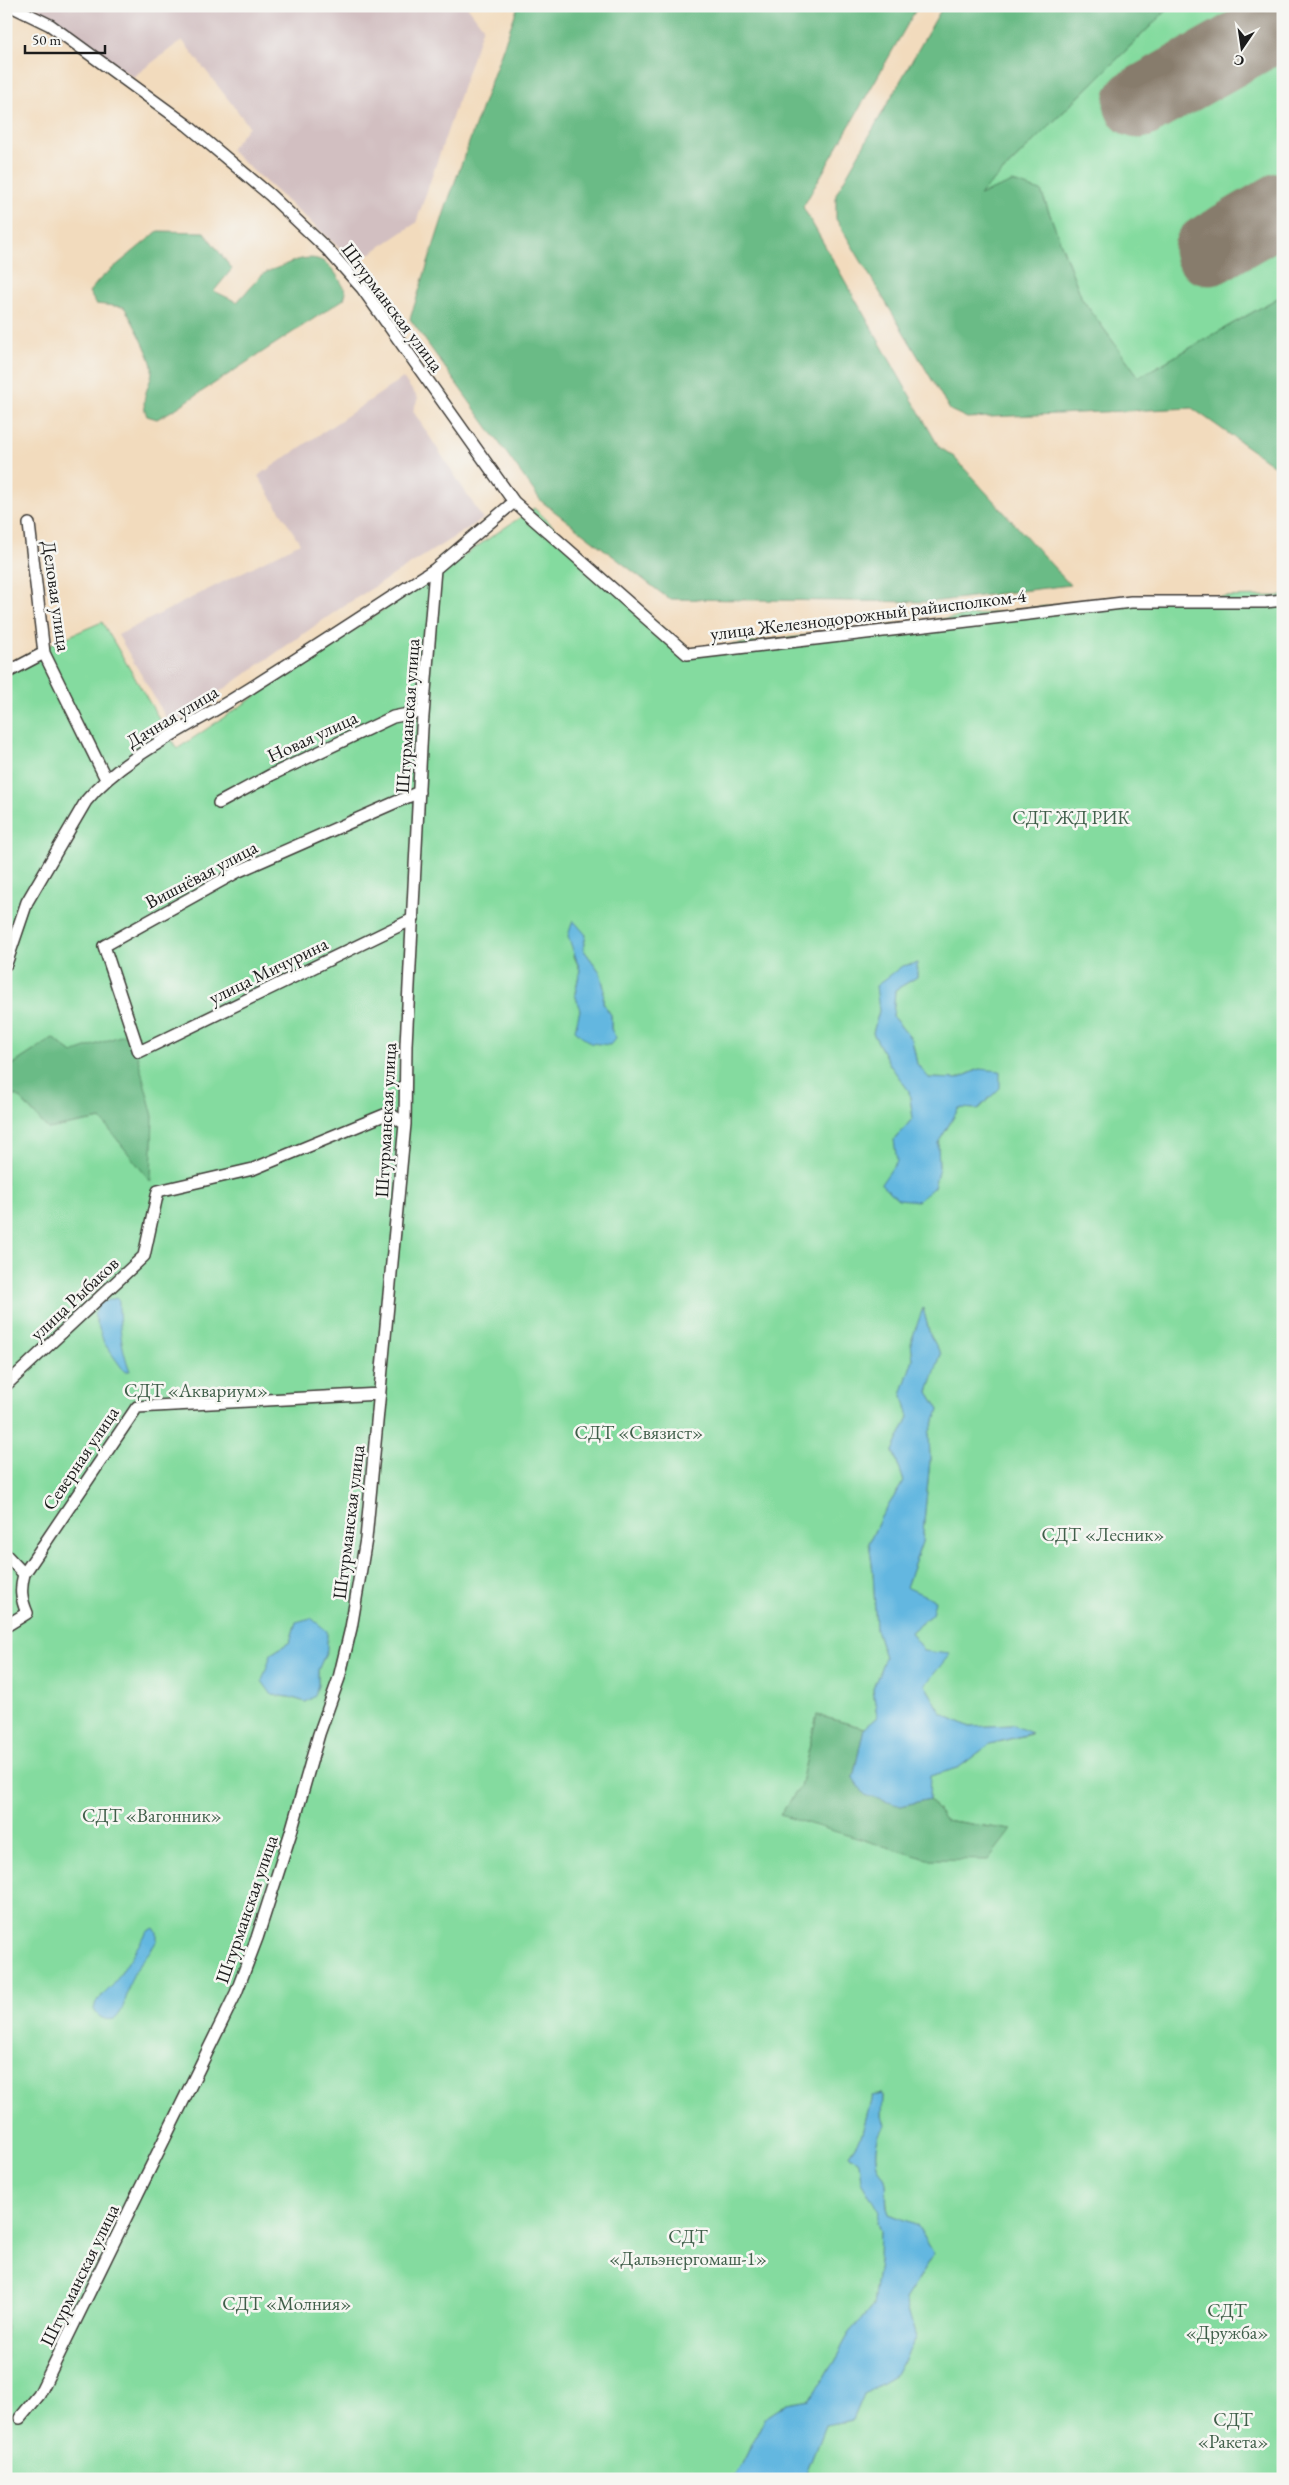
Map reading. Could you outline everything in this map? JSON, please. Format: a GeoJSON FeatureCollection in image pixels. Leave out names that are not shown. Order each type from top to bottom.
{"type":"FeatureCollection","features":[{"type":"Feature","properties":{"kind":"street","name":"Штурманская улица"},"geometry":{"type":"LineString","coordinates":[[12,6],[50,25],[187,126],[270,196],[328,250],[362,288],[514,502]]}},
{"type":"Feature","properties":{"kind":"street"},"geometry":{"type":"LineString","coordinates":[[435,569],[514,502]]}},
{"type":"Feature","properties":{"kind":"street","name":"улица Железнодорожный райисполком-4"},"geometry":{"type":"LineString","coordinates":[[514,502],[687,654],[1131,602],[1283,600]]}},
{"type":"Feature","properties":{"kind":"street","name":"Деловая улица"},"geometry":{"type":"LineString","coordinates":[[29,524],[44,653],[106,779]]}},
{"type":"Feature","properties":{"kind":"street","name":"Штурманская улица"},"geometry":{"type":"LineString","coordinates":[[20,2418],[38,2395],[83,2307],[236,1993],[257,1938],[291,1832],[319,1734],[339,1678],[351,1628],[366,1539],[405,1124],[419,792],[435,569]]}},
{"type":"Feature","properties":{"kind":"street","name":"Дачная улица"},"geometry":{"type":"LineString","coordinates":[[6,964],[28,902],[86,801],[106,779],[435,569]]}},
{"type":"Feature","properties":{"kind":"street"},"geometry":{"type":"LineString","coordinates":[[6,672],[44,653]]}},
{"type":"Feature","properties":{"kind":"street","name":"Новая улица"},"geometry":{"type":"LineString","coordinates":[[219,803],[270,775],[393,717],[424,711]]}},
{"type":"Feature","properties":{"kind":"street","name":"Вишнёвая улица"},"geometry":{"type":"LineString","coordinates":[[139,1052],[104,946],[239,871],[419,792]]}},
{"type":"Feature","properties":{"kind":"street","name":"улица Мичурина"},"geometry":{"type":"LineString","coordinates":[[139,1052],[413,919]]}},
{"type":"Feature","properties":{"kind":"street","name":"улица Рыбаков"},"geometry":{"type":"LineString","coordinates":[[6,1385],[144,1256],[158,1191],[253,1168],[389,1113],[405,1124]]}},
{"type":"Feature","properties":{"kind":"street","name":"Северная улица"},"geometry":{"type":"LineString","coordinates":[[6,1626],[27,1613],[21,1597],[21,1585],[24,1574],[137,1407],[380,1394]]}},
{"type":"Feature","properties":{"kind":"street"},"geometry":{"type":"LineString","coordinates":[[6,1555],[24,1574]]}},
{"type":"Feature","properties":{"kind":"shaded area"},"geometry":{"type":"Polygon","coordinates":[[[34,6],[467,6],[483,27],[416,223],[356,263],[230,150],[249,126],[182,40],[133,77],[34,6]]]}},
{"type":"Feature","properties":{"kind":"shaded area"},"geometry":{"type":"Polygon","coordinates":[[[403,378],[418,398],[413,411],[483,519],[342,607],[171,726],[118,635],[300,543],[258,476],[403,378]]]}},
{"type":"Feature","properties":{"kind":"green space"},"geometry":{"type":"Polygon","coordinates":[[[518,6],[918,6],[803,207],[939,447],[953,456],[1070,585],[931,602],[669,599],[541,501],[410,319],[447,204],[518,6]]]}},
{"type":"Feature","properties":{"kind":"green space"},"geometry":{"type":"Polygon","coordinates":[[[943,6],[1171,6],[979,195],[1013,182],[1041,191],[1082,299],[1139,377],[1283,295],[1283,472],[1192,408],[967,418],[950,410],[836,219],[836,194],[943,6]]]}},
{"type":"Feature","properties":{"kind":"green space"},"geometry":{"type":"Polygon","coordinates":[[[1171,6],[1263,6],[1134,80],[1120,93],[1142,130],[1283,51],[1283,295],[1139,377],[1082,299],[1041,191],[978,196],[1171,6]]]}},
{"type":"Feature","properties":{"kind":"green space"},"geometry":{"type":"Polygon","coordinates":[[[158,231],[204,232],[232,269],[214,291],[237,302],[265,273],[294,261],[313,258],[321,260],[334,271],[346,292],[344,299],[175,409],[157,419],[147,416],[144,402],[152,367],[145,346],[124,307],[96,304],[89,292],[100,279],[158,231]]]}},
{"type":"Feature","properties":{"kind":"green space"},"geometry":{"type":"Polygon","coordinates":[[[534,508],[657,624],[691,650],[1114,598],[1283,596],[1283,2479],[804,2479],[825,2425],[853,2420],[864,2394],[896,2375],[916,2338],[905,2299],[934,2254],[917,2225],[889,2214],[885,2179],[877,2166],[876,2156],[877,2139],[884,2125],[882,2116],[883,2094],[872,2096],[861,2137],[849,2155],[859,2163],[861,2181],[880,2212],[877,2222],[880,2230],[879,2262],[873,2306],[849,2334],[822,2382],[809,2399],[788,2403],[765,2418],[740,2468],[731,2479],[6,2479],[6,1100],[17,1095],[48,1129],[101,1119],[151,1181],[72,1053],[53,1038],[6,1069],[6,666],[32,652],[102,622],[177,749],[534,508]],[[586,935],[574,956],[580,970],[575,993],[580,1010],[576,1030],[616,1038],[611,1029],[611,1015],[603,1003],[604,988],[600,972],[583,949],[586,935]],[[917,963],[896,989],[917,977],[917,963]],[[895,991],[879,1011],[873,1033],[890,1065],[909,1091],[913,1118],[894,1140],[939,1167],[938,1143],[959,1108],[979,1109],[1000,1088],[979,1069],[957,1079],[928,1078],[917,1064],[912,1040],[893,1017],[895,991]],[[923,1309],[911,1342],[913,1359],[902,1392],[909,1417],[893,1451],[904,1481],[881,1517],[869,1543],[873,1571],[876,1629],[885,1657],[873,1689],[877,1717],[864,1728],[817,1715],[800,1787],[780,1815],[1010,1830],[945,1820],[929,1799],[929,1776],[958,1768],[990,1744],[1031,1734],[1012,1725],[970,1727],[942,1714],[925,1685],[923,1651],[911,1632],[932,1614],[906,1587],[922,1542],[930,1460],[929,1433],[939,1410],[928,1392],[941,1354],[930,1335],[923,1309]],[[296,1622],[290,1642],[271,1654],[272,1695],[306,1702],[318,1685],[318,1670],[327,1650],[296,1622]]]}},
{"type":"Feature","properties":{"kind":"green space"},"geometry":{"type":"Polygon","coordinates":[[[131,1032],[153,1116],[151,1182],[101,1119],[48,1129],[17,1095],[6,1100],[6,1069],[53,1038],[72,1053],[131,1032]]]}},
{"type":"Feature","properties":{"kind":"green space"},"geometry":{"type":"Polygon","coordinates":[[[817,1715],[864,1728],[853,1778],[901,1806],[929,1799],[945,1820],[1011,1830],[988,1860],[927,1859],[780,1815],[800,1787],[817,1715]]]}},
{"type":"Feature","properties":{"kind":"water"},"geometry":{"type":"Polygon","coordinates":[[[573,920],[586,935],[583,949],[600,972],[604,988],[603,1003],[611,1015],[611,1029],[616,1038],[610,1045],[590,1043],[575,1030],[580,1010],[575,994],[580,970],[568,936],[573,920]]]}},
{"type":"Feature","properties":{"kind":"water"},"geometry":{"type":"Polygon","coordinates":[[[917,963],[917,977],[895,990],[893,1017],[912,1040],[917,1064],[929,1078],[957,1079],[980,1069],[1000,1071],[1000,1088],[978,1109],[959,1108],[938,1143],[939,1167],[934,1187],[918,1201],[898,1199],[881,1184],[897,1161],[894,1140],[913,1118],[909,1091],[890,1065],[873,1033],[879,1011],[876,986],[902,966],[917,963]]]}},
{"type":"Feature","properties":{"kind":"water"},"geometry":{"type":"Polygon","coordinates":[[[116,1298],[119,1301],[120,1328],[130,1371],[124,1371],[104,1343],[94,1314],[100,1303],[116,1298]]]}},
{"type":"Feature","properties":{"kind":"water"},"geometry":{"type":"Polygon","coordinates":[[[923,1308],[930,1335],[941,1354],[928,1392],[939,1410],[929,1433],[930,1460],[922,1542],[906,1587],[935,1600],[932,1614],[911,1632],[923,1651],[950,1654],[925,1685],[942,1714],[970,1727],[1012,1725],[1032,1733],[990,1744],[958,1768],[930,1776],[929,1799],[901,1806],[865,1795],[853,1778],[864,1728],[877,1717],[873,1689],[885,1657],[876,1629],[873,1571],[869,1543],[881,1517],[904,1481],[893,1451],[909,1417],[902,1392],[913,1359],[911,1342],[923,1308]]]}},
{"type":"Feature","properties":{"kind":"water"},"geometry":{"type":"Polygon","coordinates":[[[311,1618],[327,1631],[327,1650],[318,1670],[318,1685],[315,1696],[306,1702],[272,1695],[262,1681],[271,1654],[290,1642],[296,1622],[311,1618]]]}},
{"type":"Feature","properties":{"kind":"water"},"geometry":{"type":"Polygon","coordinates":[[[154,1928],[157,1932],[157,1940],[134,1974],[121,2010],[114,2019],[102,2018],[94,2009],[96,2002],[114,1984],[147,1932],[154,1928]]]}},
{"type":"Feature","properties":{"kind":"water"},"geometry":{"type":"Polygon","coordinates":[[[883,2094],[882,2116],[885,2125],[876,2144],[876,2156],[877,2166],[885,2179],[886,2201],[889,2214],[917,2225],[934,2254],[905,2299],[916,2338],[896,2375],[864,2394],[853,2420],[825,2425],[804,2479],[731,2479],[740,2468],[765,2418],[788,2403],[809,2399],[822,2382],[849,2334],[873,2306],[879,2262],[880,2230],[877,2222],[879,2212],[861,2181],[859,2163],[849,2155],[861,2137],[872,2096],[883,2094]]]}},
{"type":"Feature","properties":{"kind":"runway"},"geometry":{"type":"LineString","coordinates":[[1139,103],[1283,22]]}},
{"type":"Feature","properties":{"kind":"runway"},"geometry":{"type":"LineString","coordinates":[[1209,250],[1283,207]]}},
{"type":"Feature","properties":{"kind":"park label","name":"СДТ ЖД РИК"},"geometry":{"type":"Point","coordinates":[1071,817]}},
{"type":"Feature","properties":{"kind":"park label","name":"СДТ «Аквариум»"},"geometry":{"type":"Point","coordinates":[196,1390]}},
{"type":"Feature","properties":{"kind":"park label","name":"СДТ «Связист»"},"geometry":{"type":"Point","coordinates":[639,1432]}},
{"type":"Feature","properties":{"kind":"park label","name":"СДТ «Лесник»"},"geometry":{"type":"Point","coordinates":[1103,1534]}},
{"type":"Feature","properties":{"kind":"park label","name":"СДТ «Вагонник»"},"geometry":{"type":"Point","coordinates":[152,1815]}},
{"type":"Feature","properties":{"kind":"park label","name":"СДТ «Дальэнергомаш-1»"},"geometry":{"type":"Point","coordinates":[688,2247]}},
{"type":"Feature","properties":{"kind":"park label","name":"СДТ «Молния»"},"geometry":{"type":"Point","coordinates":[287,2303]}},
{"type":"Feature","properties":{"kind":"park label","name":"СДТ «Дружба»"},"geometry":{"type":"Point","coordinates":[1227,2321]}},
{"type":"Feature","properties":{"kind":"park label","name":"СДТ «Ракета»"},"geometry":{"type":"Point","coordinates":[1233,2430]}}]}
